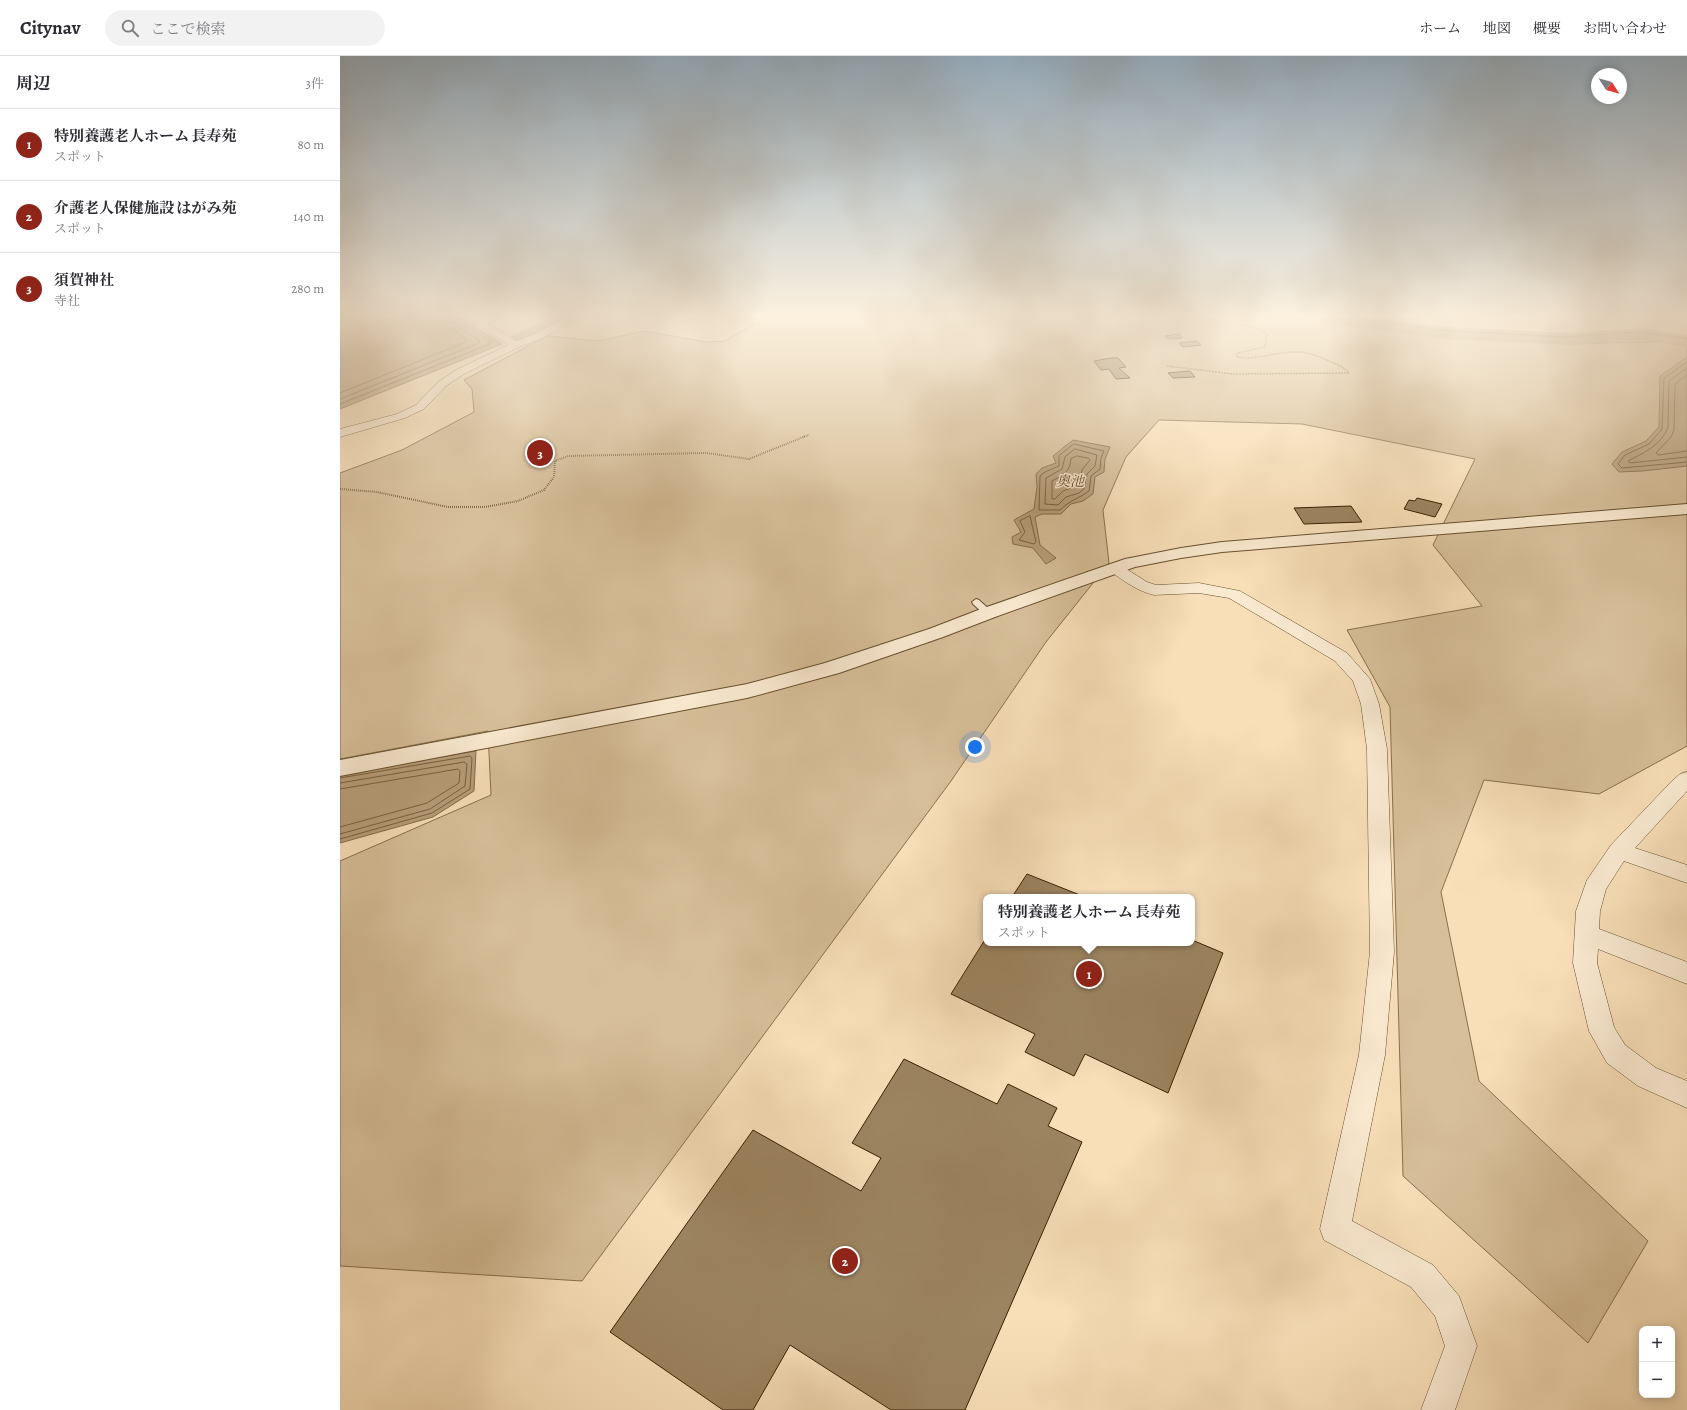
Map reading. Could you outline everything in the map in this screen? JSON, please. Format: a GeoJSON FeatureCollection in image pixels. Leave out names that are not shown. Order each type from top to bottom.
{"type":"FeatureCollection","features":[{"type":"Feature","properties":{"kind":"street"},"geometry":{"type":"LineString","coordinates":[[340,433],[402,416],[420,407],[442,384],[451,378]]}},
{"type":"Feature","properties":{"kind":"street"},"geometry":{"type":"LineString","coordinates":[[340,768],[747,691],[832,668],[936,633],[982,607],[1131,563],[1181,553],[1222,547],[1687,509]]}},
{"type":"Feature","properties":{"kind":"street"},"geometry":{"type":"LineString","coordinates":[[1115,568],[1141,585],[1154,590],[1200,588],[1234,594],[1341,657],[1361,679],[1370,704],[1377,749],[1382,952],[1372,1055],[1335,1229],[1422,1276],[1448,1308],[1461,1346],[1438,1410]]}},
{"type":"Feature","properties":{"kind":"street"},"geometry":{"type":"LineString","coordinates":[[1684,785],[1619,851],[1595,886],[1588,911],[1585,963],[1602,1031],[1616,1054],[1647,1077],[1687,1095]]}},
{"type":"Feature","properties":{"kind":"street"},"geometry":{"type":"LineString","coordinates":[[1619,851],[1687,874]]}},
{"type":"Feature","properties":{"kind":"street"},"geometry":{"type":"LineString","coordinates":[[1586,934],[1687,974]]}},
{"type":"Feature","properties":{"kind":"path"},"geometry":{"type":"LineString","coordinates":[[340,489],[377,492],[448,507],[485,507],[518,501],[544,490],[554,476],[555,461],[568,456],[706,453],[749,459],[809,435]]}},
{"type":"Feature","properties":{"kind":"shaded area"},"geometry":{"type":"Polygon","coordinates":[[[467,378],[1687,378],[1687,746],[1599,794],[1484,780],[1441,892],[1479,1081],[1648,1241],[1588,1343],[1403,1176],[1390,707],[1347,630],[1482,606],[1433,545],[1475,459],[1302,424],[1159,420],[1126,457],[1103,510],[1109,563],[1046,642],[951,781],[582,1281],[340,1266],[340,861],[491,795],[488,731],[340,759],[340,473],[402,450],[474,412],[472,389],[464,380],[467,378]]]}},
{"type":"Feature","properties":{"kind":"water"},"geometry":{"type":"Polygon","coordinates":[[[340,378],[417,378],[340,409],[340,378]]]}},
{"type":"Feature","properties":{"kind":"water"},"geometry":{"type":"Polygon","coordinates":[[[1660,378],[1687,378],[1687,466],[1619,472],[1612,464],[1622,452],[1646,441],[1659,427],[1660,378]]]}},
{"type":"Feature","properties":{"kind":"water","name":"奥池"},"geometry":{"type":"Polygon","coordinates":[[[1073,440],[1110,447],[1105,459],[1104,472],[1095,477],[1093,494],[1083,501],[1071,504],[1061,514],[1042,514],[1035,517],[1040,545],[1056,558],[1046,564],[1033,548],[1013,544],[1012,537],[1021,532],[1014,520],[1034,509],[1037,487],[1036,474],[1042,468],[1056,463],[1053,456],[1073,440]]]}},
{"type":"Feature","properties":{"kind":"water"},"geometry":{"type":"Polygon","coordinates":[[[476,751],[474,791],[433,817],[340,843],[340,774],[476,751]]]}},
{"type":"Feature","properties":{"kind":"building"},"geometry":{"type":"Polygon","coordinates":[[[537,449],[550,451],[546,453],[552,455],[545,458],[531,454],[534,453],[531,452],[537,449]]]}},
{"type":"Feature","properties":{"kind":"building"},"geometry":{"type":"Polygon","coordinates":[[[1417,498],[1442,504],[1435,517],[1404,509],[1409,500],[1415,501],[1417,498]]]}},
{"type":"Feature","properties":{"kind":"building"},"geometry":{"type":"Polygon","coordinates":[[[1351,506],[1362,522],[1304,524],[1294,508],[1351,506]]]}},
{"type":"Feature","properties":{"kind":"building"},"geometry":{"type":"Polygon","coordinates":[[[1027,874],[1077,894],[1014,894],[1027,874]]]}},
{"type":"Feature","properties":{"kind":"building"},"geometry":{"type":"Polygon","coordinates":[[[1195,941],[1223,953],[1168,1093],[1085,1054],[1074,1076],[1025,1052],[1035,1034],[951,994],[983,943],[983,946],[1195,946],[1195,941]]]}},
{"type":"Feature","properties":{"kind":"building"},"geometry":{"type":"Polygon","coordinates":[[[904,1059],[997,1104],[1008,1084],[1057,1108],[1048,1126],[1082,1142],[965,1410],[891,1410],[790,1345],[753,1410],[723,1410],[610,1332],[753,1130],[861,1191],[881,1158],[852,1143],[904,1059]]]}},
{"type":"Feature","properties":{"kind":"place","name":"須賀神社"},"geometry":{"type":"Point","coordinates":[540,453]}},
{"type":"Feature","properties":{"kind":"place","name":"特別養護老人ホーム 長寿苑"},"geometry":{"type":"Point","coordinates":[1089,974]}},
{"type":"Feature","properties":{"kind":"place","name":"介護老人保健施設 はがみ苑"},"geometry":{"type":"Point","coordinates":[845,1261]}}]}
